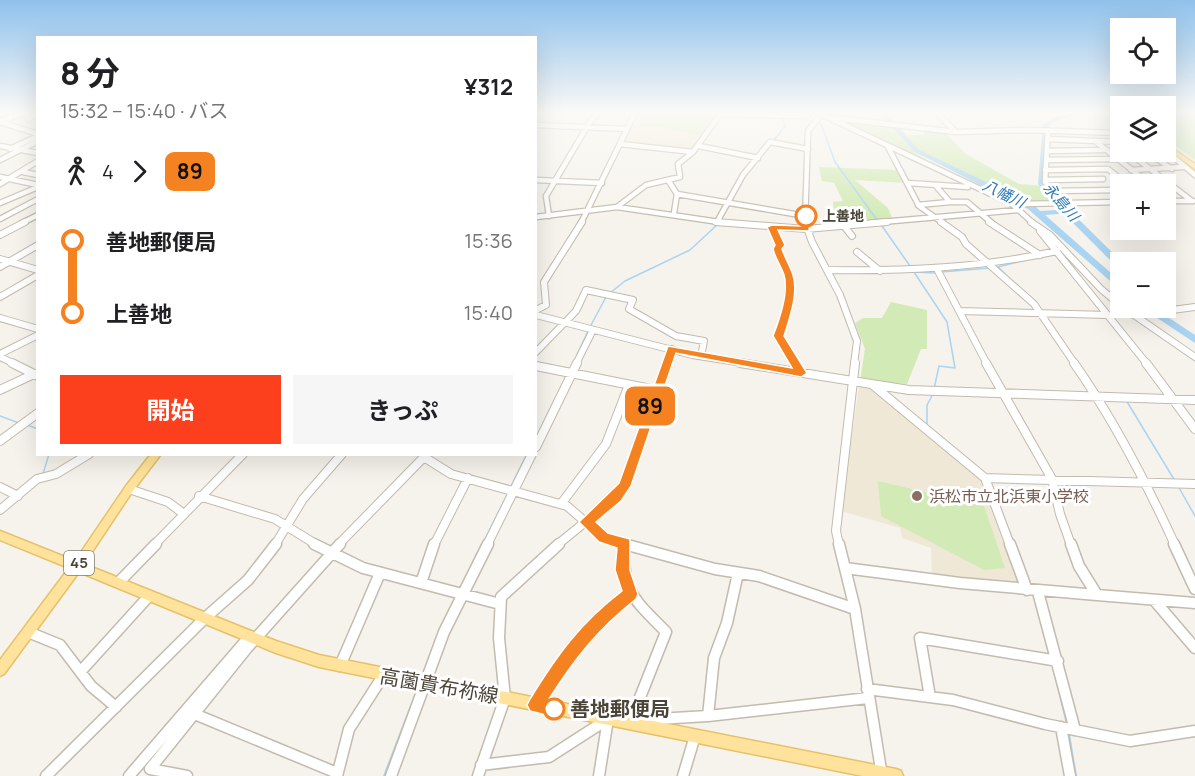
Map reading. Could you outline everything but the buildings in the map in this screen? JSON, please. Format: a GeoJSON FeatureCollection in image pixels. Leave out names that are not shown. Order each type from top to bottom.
{"type":"FeatureCollection","features":[{"type":"Feature","properties":{"kind":"main road"},"geometry":{"type":"LineString","coordinates":[[1176,154],[1195,167]]}},
{"type":"Feature","properties":{"kind":"main road","name":"45"},"geometry":{"type":"LineString","coordinates":[[0,670],[77,566],[129,489],[155,456]]}},
{"type":"Feature","properties":{"kind":"main road","name":"高薗貴布祢線"},"geometry":{"type":"LineString","coordinates":[[0,534],[299,655],[383,676],[424,682],[896,776]]}},
{"type":"Feature","properties":{"kind":"street"},"geometry":{"type":"LineString","coordinates":[[10,149],[36,153]]}},
{"type":"Feature","properties":{"kind":"street"},"geometry":{"type":"LineString","coordinates":[[0,160],[22,149]]}},
{"type":"Feature","properties":{"kind":"street"},"geometry":{"type":"LineString","coordinates":[[549,216],[546,196],[575,149]]}},
{"type":"Feature","properties":{"kind":"street"},"geometry":{"type":"LineString","coordinates":[[537,309],[546,305],[544,282],[590,209],[618,149]]}},
{"type":"Feature","properties":{"kind":"street"},"geometry":{"type":"LineString","coordinates":[[668,149],[693,152]]}},
{"type":"Feature","properties":{"kind":"street"},"geometry":{"type":"LineString","coordinates":[[617,207],[646,185],[680,177],[678,164],[696,149]]}},
{"type":"Feature","properties":{"kind":"street"},"geometry":{"type":"LineString","coordinates":[[715,149],[758,158]]}},
{"type":"Feature","properties":{"kind":"street"},"geometry":{"type":"LineString","coordinates":[[717,222],[743,175],[766,149]]}},
{"type":"Feature","properties":{"kind":"street"},"geometry":{"type":"LineString","coordinates":[[808,149],[806,229],[829,270],[856,333],[854,382],[836,514],[837,542],[855,609],[881,774]]}},
{"type":"Feature","properties":{"kind":"street"},"geometry":{"type":"LineString","coordinates":[[889,149],[918,204],[962,237],[966,244],[993,266],[1041,313],[1097,396],[1146,482],[1195,589]]}},
{"type":"Feature","properties":{"kind":"street"},"geometry":{"type":"LineString","coordinates":[[893,149],[1018,207],[1057,251],[1175,399],[1195,429]]}},
{"type":"Feature","properties":{"kind":"street"},"geometry":{"type":"LineString","coordinates":[[1059,203],[1045,180],[1047,151],[1105,150],[1110,154]]}},
{"type":"Feature","properties":{"kind":"street"},"geometry":{"type":"LineString","coordinates":[[1096,159],[1114,174]]}},
{"type":"Feature","properties":{"kind":"street"},"geometry":{"type":"LineString","coordinates":[[1046,160],[1110,159]]}},
{"type":"Feature","properties":{"kind":"street"},"geometry":{"type":"LineString","coordinates":[[1176,160],[1195,175]]}},
{"type":"Feature","properties":{"kind":"street"},"geometry":{"type":"LineString","coordinates":[[1121,162],[1136,174]]}},
{"type":"Feature","properties":{"kind":"street"},"geometry":{"type":"LineString","coordinates":[[1142,162],[1194,201]]}},
{"type":"Feature","properties":{"kind":"street"},"geometry":{"type":"LineString","coordinates":[[1163,162],[1173,169]]}},
{"type":"Feature","properties":{"kind":"street"},"geometry":{"type":"LineString","coordinates":[[0,184],[36,163]]}},
{"type":"Feature","properties":{"kind":"street"},"geometry":{"type":"LineString","coordinates":[[1131,170],[1183,167]]}},
{"type":"Feature","properties":{"kind":"street"},"geometry":{"type":"LineString","coordinates":[[1045,170],[1108,169]]}},
{"type":"Feature","properties":{"kind":"street"},"geometry":{"type":"LineString","coordinates":[[1092,170],[1110,184]]}},
{"type":"Feature","properties":{"kind":"street"},"geometry":{"type":"LineString","coordinates":[[23,172],[36,176]]}},
{"type":"Feature","properties":{"kind":"street"},"geometry":{"type":"LineString","coordinates":[[0,177],[36,185]]}},
{"type":"Feature","properties":{"kind":"street"},"geometry":{"type":"LineString","coordinates":[[28,183],[36,178]]}},
{"type":"Feature","properties":{"kind":"street"},"geometry":{"type":"LineString","coordinates":[[1045,180],[1103,179]]}},
{"type":"Feature","properties":{"kind":"street"},"geometry":{"type":"LineString","coordinates":[[537,180],[602,183]]}},
{"type":"Feature","properties":{"kind":"street"},"geometry":{"type":"LineString","coordinates":[[668,180],[677,194],[674,213]]}},
{"type":"Feature","properties":{"kind":"street"},"geometry":{"type":"LineString","coordinates":[[908,183],[964,185],[980,189]]}},
{"type":"Feature","properties":{"kind":"street"},"geometry":{"type":"LineString","coordinates":[[935,185],[950,202]]}},
{"type":"Feature","properties":{"kind":"street"},"geometry":{"type":"LineString","coordinates":[[0,203],[36,187]]}},
{"type":"Feature","properties":{"kind":"street"},"geometry":{"type":"LineString","coordinates":[[1050,191],[1110,190]]}},
{"type":"Feature","properties":{"kind":"street"},"geometry":{"type":"LineString","coordinates":[[677,194],[806,216]]}},
{"type":"Feature","properties":{"kind":"street"},"geometry":{"type":"LineString","coordinates":[[1176,200],[1194,201]]}},
{"type":"Feature","properties":{"kind":"street"},"geometry":{"type":"LineString","coordinates":[[0,219],[36,201]]}},
{"type":"Feature","properties":{"kind":"street"},"geometry":{"type":"LineString","coordinates":[[918,204],[967,202],[979,214],[1040,255]]}},
{"type":"Feature","properties":{"kind":"street"},"geometry":{"type":"LineString","coordinates":[[537,217],[617,207],[674,213],[717,222],[806,229],[937,219],[979,214],[1029,204],[1110,202]]}},
{"type":"Feature","properties":{"kind":"street"},"geometry":{"type":"LineString","coordinates":[[0,235],[36,216]]}},
{"type":"Feature","properties":{"kind":"street"},"geometry":{"type":"LineString","coordinates":[[844,226],[852,236]]}},
{"type":"Feature","properties":{"kind":"street"},"geometry":{"type":"LineString","coordinates":[[772,227],[780,245],[777,249],[790,278],[786,315],[778,336],[801,373]]}},
{"type":"Feature","properties":{"kind":"street"},"geometry":{"type":"LineString","coordinates":[[1039,229],[1050,235],[1110,296]]}},
{"type":"Feature","properties":{"kind":"street"},"geometry":{"type":"LineString","coordinates":[[0,267],[36,246]]}},
{"type":"Feature","properties":{"kind":"street"},"geometry":{"type":"LineString","coordinates":[[829,270],[938,271],[993,266],[1057,251]]}},
{"type":"Feature","properties":{"kind":"street"},"geometry":{"type":"LineString","coordinates":[[857,252],[880,271]]}},
{"type":"Feature","properties":{"kind":"street"},"geometry":{"type":"LineString","coordinates":[[0,260],[36,272]]}},
{"type":"Feature","properties":{"kind":"street"},"geometry":{"type":"LineString","coordinates":[[938,271],[1002,393],[1052,479],[1060,514],[1079,566],[1097,596]]}},
{"type":"Feature","properties":{"kind":"street"},"geometry":{"type":"LineString","coordinates":[[0,297],[36,274]]}},
{"type":"Feature","properties":{"kind":"street"},"geometry":{"type":"LineString","coordinates":[[537,351],[576,311],[586,290],[633,300],[629,309],[676,336],[704,341],[701,356]]}},
{"type":"Feature","properties":{"kind":"street"},"geometry":{"type":"LineString","coordinates":[[1176,309],[1195,307]]}},
{"type":"Feature","properties":{"kind":"street"},"geometry":{"type":"LineString","coordinates":[[960,311],[1108,315]]}},
{"type":"Feature","properties":{"kind":"street"},"geometry":{"type":"LineString","coordinates":[[537,315],[701,356],[873,385],[933,392],[1195,400]]}},
{"type":"Feature","properties":{"kind":"street"},"geometry":{"type":"LineString","coordinates":[[0,318],[36,328]]}},
{"type":"Feature","properties":{"kind":"street"},"geometry":{"type":"LineString","coordinates":[[1138,318],[1195,357]]}},
{"type":"Feature","properties":{"kind":"street"},"geometry":{"type":"LineString","coordinates":[[537,440],[593,330]]}},
{"type":"Feature","properties":{"kind":"street"},"geometry":{"type":"LineString","coordinates":[[0,356],[36,335]]}},
{"type":"Feature","properties":{"kind":"street"},"geometry":{"type":"LineString","coordinates":[[480,771],[505,698],[499,638],[501,597],[514,582],[616,497],[624,486],[672,349]]}},
{"type":"Feature","properties":{"kind":"street"},"geometry":{"type":"LineString","coordinates":[[0,356],[36,375]]}},
{"type":"Feature","properties":{"kind":"street"},"geometry":{"type":"LineString","coordinates":[[537,366],[656,390]]}},
{"type":"Feature","properties":{"kind":"street"},"geometry":{"type":"LineString","coordinates":[[0,390],[36,375]]}},
{"type":"Feature","properties":{"kind":"street"},"geometry":{"type":"LineString","coordinates":[[561,504],[606,444],[629,385]]}},
{"type":"Feature","properties":{"kind":"street"},"geometry":{"type":"LineString","coordinates":[[873,385],[985,478],[1032,591],[1075,729]]}},
{"type":"Feature","properties":{"kind":"street"},"geometry":{"type":"LineString","coordinates":[[0,441],[36,414]]}},
{"type":"Feature","properties":{"kind":"street"},"geometry":{"type":"LineString","coordinates":[[0,510],[39,479],[56,474],[86,456]]}},
{"type":"Feature","properties":{"kind":"street"},"geometry":{"type":"LineString","coordinates":[[119,582],[199,496],[241,456]]}},
{"type":"Feature","properties":{"kind":"street"},"geometry":{"type":"LineString","coordinates":[[46,776],[205,618],[248,580],[266,559],[303,499],[340,456]]}},
{"type":"Feature","properties":{"kind":"street"},"geometry":{"type":"LineString","coordinates":[[129,776],[253,637],[425,456],[451,474],[567,506],[604,538],[738,573],[759,576],[855,609]]}},
{"type":"Feature","properties":{"kind":"street"},"geometry":{"type":"LineString","coordinates":[[391,776],[424,682],[460,595],[510,491],[531,456]]}},
{"type":"Feature","properties":{"kind":"street"},"geometry":{"type":"LineString","coordinates":[[421,583],[437,535],[468,478]]}},
{"type":"Feature","properties":{"kind":"street"},"geometry":{"type":"LineString","coordinates":[[985,478],[1195,484]]}},
{"type":"Feature","properties":{"kind":"street"},"geometry":{"type":"LineString","coordinates":[[0,486],[18,496]]}},
{"type":"Feature","properties":{"kind":"street"},"geometry":{"type":"LineString","coordinates":[[129,489],[168,502],[184,514]]}},
{"type":"Feature","properties":{"kind":"street"},"geometry":{"type":"LineString","coordinates":[[199,496],[275,519],[331,554],[380,573],[500,604]]}},
{"type":"Feature","properties":{"kind":"street"},"geometry":{"type":"LineString","coordinates":[[624,544],[622,570],[630,594],[664,627],[666,633],[631,720]]}},
{"type":"Feature","properties":{"kind":"street"},"geometry":{"type":"LineString","coordinates":[[845,568],[1032,591],[1195,603]]}},
{"type":"Feature","properties":{"kind":"street"},"geometry":{"type":"LineString","coordinates":[[340,666],[380,573]]}},
{"type":"Feature","properties":{"kind":"street"},"geometry":{"type":"LineString","coordinates":[[708,716],[714,658],[727,623],[738,573]]}},
{"type":"Feature","properties":{"kind":"street"},"geometry":{"type":"LineString","coordinates":[[536,705],[574,645],[598,619],[630,594]]}},
{"type":"Feature","properties":{"kind":"street"},"geometry":{"type":"LineString","coordinates":[[81,671],[149,596]]}},
{"type":"Feature","properties":{"kind":"street"},"geometry":{"type":"LineString","coordinates":[[1154,600],[1195,648]]}},
{"type":"Feature","properties":{"kind":"street"},"geometry":{"type":"LineString","coordinates":[[28,632],[60,645],[93,688],[116,707]]}},
{"type":"Feature","properties":{"kind":"street"},"geometry":{"type":"LineString","coordinates":[[147,772],[253,637]]}},
{"type":"Feature","properties":{"kind":"street"},"geometry":{"type":"LineString","coordinates":[[930,697],[920,638],[1054,660]]}},
{"type":"Feature","properties":{"kind":"street"},"geometry":{"type":"LineString","coordinates":[[192,713],[337,775],[351,723],[383,676]]}},
{"type":"Feature","properties":{"kind":"street"},"geometry":{"type":"LineString","coordinates":[[480,771],[549,757],[608,719],[708,716],[867,693],[953,700],[1061,727],[1131,741],[1195,731]]}},
{"type":"Feature","properties":{"kind":"street"},"geometry":{"type":"LineString","coordinates":[[599,776],[608,719]]}},
{"type":"Feature","properties":{"kind":"street"},"geometry":{"type":"LineString","coordinates":[[1061,727],[1070,776]]}},
{"type":"Feature","properties":{"kind":"street"},"geometry":{"type":"LineString","coordinates":[[683,776],[695,736]]}},
{"type":"Feature","properties":{"kind":"street"},"geometry":{"type":"LineString","coordinates":[[147,772],[187,776]]}},
{"type":"Feature","properties":{"kind":"shaded area","name":"浜松市立北浜東小学校"},"geometry":{"type":"Polygon","coordinates":[[[859,387],[875,387],[985,482],[1024,586],[932,576],[931,548],[902,538],[900,528],[841,511],[859,387]]]}},
{"type":"Feature","properties":{"kind":"green space"},"geometry":{"type":"Polygon","coordinates":[[[900,149],[961,149],[1019,184],[1043,186],[1052,202],[1024,201],[941,162],[900,149]]]}},
{"type":"Feature","properties":{"kind":"green space"},"geometry":{"type":"Polygon","coordinates":[[[1180,149],[1195,149],[1195,160],[1180,149]]]}},
{"type":"Feature","properties":{"kind":"green space"},"geometry":{"type":"Polygon","coordinates":[[[819,167],[897,170],[906,183],[855,180],[888,208],[893,220],[851,223],[835,219],[833,202],[843,201],[834,183],[822,181],[819,167]]]}},
{"type":"Feature","properties":{"kind":"green space"},"geometry":{"type":"Polygon","coordinates":[[[891,302],[927,310],[927,349],[921,349],[907,384],[860,382],[865,349],[855,323],[863,318],[882,318],[891,302]]]}},
{"type":"Feature","properties":{"kind":"green space"},"geometry":{"type":"Polygon","coordinates":[[[878,481],[984,506],[1005,568],[984,570],[881,516],[878,481]]]}},
{"type":"Feature","properties":{"kind":"waterway"},"geometry":{"type":"LineString","coordinates":[[830,149],[835,162],[877,220]]}},
{"type":"Feature","properties":{"kind":"waterway","name":"八幡川"},"geometry":{"type":"LineString","coordinates":[[915,149],[1031,207],[1110,276]]}},
{"type":"Feature","properties":{"kind":"waterway","name":"永島川"},"geometry":{"type":"LineString","coordinates":[[1044,149],[1042,184],[1062,207]]}},
{"type":"Feature","properties":{"kind":"waterway"},"geometry":{"type":"LineString","coordinates":[[1038,213],[1058,212],[1062,207]]}},
{"type":"Feature","properties":{"kind":"waterway","name":"永島川"},"geometry":{"type":"LineString","coordinates":[[1062,207],[1110,255]]}},
{"type":"Feature","properties":{"kind":"waterway"},"geometry":{"type":"LineString","coordinates":[[610,293],[625,281],[690,250],[718,224]]}},
{"type":"Feature","properties":{"kind":"waterway"},"geometry":{"type":"LineString","coordinates":[[882,226],[910,266]]}},
{"type":"Feature","properties":{"kind":"waterway"},"geometry":{"type":"LineString","coordinates":[[1005,274],[998,267],[1030,259]]}},
{"type":"Feature","properties":{"kind":"waterway"},"geometry":{"type":"LineString","coordinates":[[941,272],[990,268]]}},
{"type":"Feature","properties":{"kind":"waterway"},"geometry":{"type":"LineString","coordinates":[[914,272],[947,322],[955,368],[939,366],[934,389]]}},
{"type":"Feature","properties":{"kind":"waterway"},"geometry":{"type":"LineString","coordinates":[[915,272],[935,273]]}},
{"type":"Feature","properties":{"kind":"waterway"},"geometry":{"type":"LineString","coordinates":[[590,327],[606,297]]}},
{"type":"Feature","properties":{"kind":"waterway","name":"八幡川"},"geometry":{"type":"LineString","coordinates":[[1163,318],[1195,340]]}},
{"type":"Feature","properties":{"kind":"waterway"},"geometry":{"type":"LineString","coordinates":[[576,357],[588,331]]}},
{"type":"Feature","properties":{"kind":"waterway"},"geometry":{"type":"LineString","coordinates":[[537,436],[567,375]]}},
{"type":"Feature","properties":{"kind":"waterway"},"geometry":{"type":"LineString","coordinates":[[927,426],[927,405],[933,394]]}},
{"type":"Feature","properties":{"kind":"waterway"},"geometry":{"type":"LineString","coordinates":[[1126,400],[1175,481]]}},
{"type":"Feature","properties":{"kind":"waterway"},"geometry":{"type":"LineString","coordinates":[[0,416],[19,423]]}},
{"type":"Feature","properties":{"kind":"waterway"},"geometry":{"type":"LineString","coordinates":[[27,425],[36,428]]}},
{"type":"Feature","properties":{"kind":"waterway"},"geometry":{"type":"LineString","coordinates":[[43,474],[48,456]]}},
{"type":"Feature","properties":{"kind":"waterway"},"geometry":{"type":"LineString","coordinates":[[510,488],[526,456]]}},
{"type":"Feature","properties":{"kind":"waterway"},"geometry":{"type":"LineString","coordinates":[[991,483],[1013,540]]}},
{"type":"Feature","properties":{"kind":"waterway"},"geometry":{"type":"LineString","coordinates":[[1178,486],[1195,516]]}},
{"type":"Feature","properties":{"kind":"waterway"},"geometry":{"type":"LineString","coordinates":[[482,545],[508,493]]}},
{"type":"Feature","properties":{"kind":"waterway"},"geometry":{"type":"LineString","coordinates":[[475,558],[482,544]]}},
{"type":"Feature","properties":{"kind":"waterway"},"geometry":{"type":"LineString","coordinates":[[422,676],[436,641]]}},
{"type":"Feature","properties":{"kind":"waterway"},"geometry":{"type":"LineString","coordinates":[[1056,679],[1067,724]]}},
{"type":"Feature","properties":{"kind":"waterway"},"geometry":{"type":"LineString","coordinates":[[384,776],[417,690]]}},
{"type":"Feature","properties":{"kind":"waterway"},"geometry":{"type":"LineString","coordinates":[[1069,734],[1076,776]]}},
{"type":"Feature","properties":{"kind":"bus line","name":"89"},"geometry":{"type":"LineString","coordinates":[[554,709],[536,705],[566,657],[598,619],[630,594],[622,570],[624,544],[602,537],[586,522],[616,497],[624,486],[648,412],[672,349],[801,373],[778,336],[786,315],[790,278],[777,249],[780,245],[772,227],[806,229],[806,216]]}},
{"type":"Feature","properties":{"kind":"place","name":"上善地"},"geometry":{"type":"Point","coordinates":[806,216]}},
{"type":"Feature","properties":{"kind":"place","name":"浜松市立北浜東小学校"},"geometry":{"type":"Point","coordinates":[917,496]}},
{"type":"Feature","properties":{"kind":"place","name":"善地郵便局"},"geometry":{"type":"Point","coordinates":[554,709]}}]}
